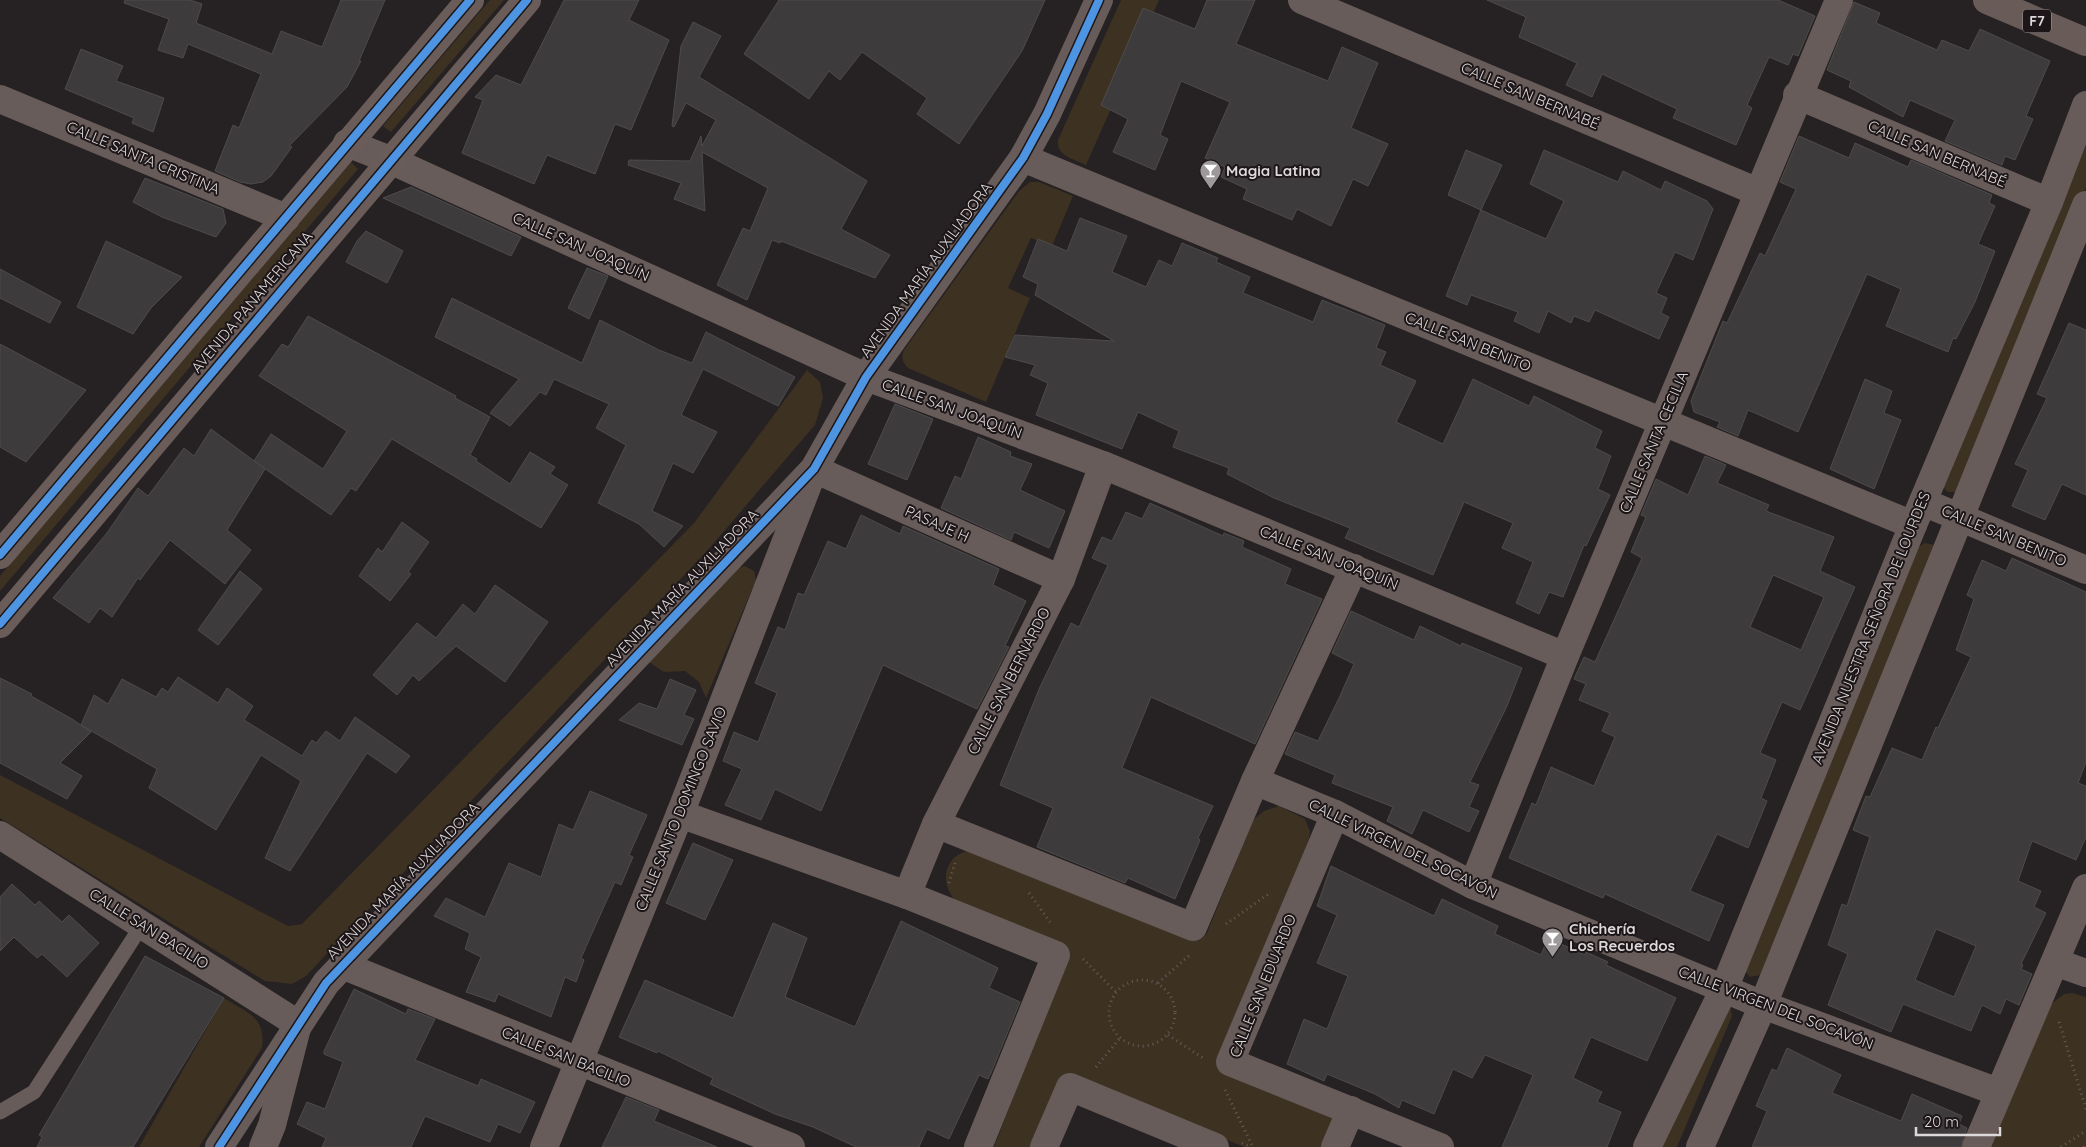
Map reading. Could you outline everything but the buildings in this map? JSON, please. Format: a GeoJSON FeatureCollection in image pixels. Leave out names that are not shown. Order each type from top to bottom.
{"type":"FeatureCollection","features":[{"type":"Feature","properties":{"kind":"highway","name":"F7"},"geometry":{"type":"LineString","coordinates":[[1987,0],[2086,42]]}},
{"type":"Feature","properties":{"kind":"main road","name":"AVENIDA PANAMERICANA"},"geometry":{"type":"LineString","coordinates":[[0,555],[470,0]]}},
{"type":"Feature","properties":{"kind":"main road","name":"AVENIDA PANAMERICANA"},"geometry":{"type":"LineString","coordinates":[[0,624],[527,0]]}},
{"type":"Feature","properties":{"kind":"street","name":"AVENIDA MARÍA AUXILIADORA"},"geometry":{"type":"LineString","coordinates":[[219,1147],[326,983],[814,469],[866,377],[1023,158],[1048,114],[1099,0]]}},
{"type":"Feature","properties":{"kind":"street","name":"CALLE SAN BERNABÉ"},"geometry":{"type":"LineString","coordinates":[[1302,0],[1758,192]]}},
{"type":"Feature","properties":{"kind":"street","name":"CALLE SANTA CECILIA"},"geometry":{"type":"LineString","coordinates":[[1473,885],[1565,656],[1663,423],[1797,95],[1839,0]]}},
{"type":"Feature","properties":{"kind":"street","name":"CALLE SAN BERNABÉ"},"geometry":{"type":"LineString","coordinates":[[1797,95],[2049,202]]}},
{"type":"Feature","properties":{"kind":"street","name":"CALLE SANTA CRISTINA"},"geometry":{"type":"LineString","coordinates":[[0,99],[286,218]]}},
{"type":"Feature","properties":{"kind":"street","name":"AVENIDA NUESTRA SEÑORA DE LOURDES"},"geometry":{"type":"LineString","coordinates":[[1647,1147],[1724,989],[1918,514],[2049,202],[2086,105]]}},
{"type":"Feature","properties":{"kind":"street","name":"CALLE SAN JOAQUÍN"},"geometry":{"type":"LineString","coordinates":[[347,143],[390,160],[866,377],[1103,465],[1565,656]]}},
{"type":"Feature","properties":{"kind":"street","name":"CALLE SAN BENITO"},"geometry":{"type":"LineString","coordinates":[[1023,158],[1663,423],[1918,514],[1961,518],[2086,570]]}},
{"type":"Feature","properties":{"kind":"street"},"geometry":{"type":"LineString","coordinates":[[1700,1147],[1763,1005],[2086,205]]}},
{"type":"Feature","properties":{"kind":"street","name":"CALLE SAN BERNARDO"},"geometry":{"type":"LineString","coordinates":[[908,894],[936,824],[1061,579],[1103,465]]}},
{"type":"Feature","properties":{"kind":"street","name":"PASAJE H"},"geometry":{"type":"LineString","coordinates":[[814,469],[1061,579]]}},
{"type":"Feature","properties":{"kind":"street","name":"CALLE SANTO DOMINGO SAVIO"},"geometry":{"type":"LineString","coordinates":[[544,1147],[680,814],[814,469]]}},
{"type":"Feature","properties":{"kind":"street"},"geometry":{"type":"LineString","coordinates":[[936,824],[1193,939],[1255,781],[1354,568]]}},
{"type":"Feature","properties":{"kind":"street","name":"CALLE VIRGEN DEL SOCAVÓN"},"geometry":{"type":"LineString","coordinates":[[1255,781],[1335,814],[1473,885],[1763,1005],[1998,1092]]}},
{"type":"Feature","properties":{"kind":"street"},"geometry":{"type":"LineString","coordinates":[[680,814],[908,894],[1066,954],[978,1147]]}},
{"type":"Feature","properties":{"kind":"street","name":"CALLE SAN EDUARDO"},"geometry":{"type":"LineString","coordinates":[[1335,814],[1230,1062],[1440,1147]]}},
{"type":"Feature","properties":{"kind":"street","name":"CALLE SAN BACILIO"},"geometry":{"type":"LineString","coordinates":[[0,836],[298,1024]]}},
{"type":"Feature","properties":{"kind":"street"},"geometry":{"type":"LineString","coordinates":[[1976,1147],[2086,888]]}},
{"type":"Feature","properties":{"kind":"street"},"geometry":{"type":"LineString","coordinates":[[2055,962],[2086,973]]}},
{"type":"Feature","properties":{"kind":"street","name":"CALLE SAN BACILIO"},"geometry":{"type":"LineString","coordinates":[[342,965],[578,1063],[791,1147]]}},
{"type":"Feature","properties":{"kind":"street"},"geometry":{"type":"LineString","coordinates":[[263,1147],[272,1125],[298,1024]]}},
{"type":"Feature","properties":{"kind":"street"},"geometry":{"type":"LineString","coordinates":[[1044,1147],[1070,1087],[1215,1147]]}},
{"type":"Feature","properties":{"kind":"street"},"geometry":{"type":"LineString","coordinates":[[1335,1147],[1351,1110]]}},
{"type":"Feature","properties":{"kind":"lane"},"geometry":{"type":"LineString","coordinates":[[0,1112],[34,1092],[142,925]]}},
{"type":"Feature","properties":{"kind":"path"},"geometry":{"type":"LineString","coordinates":[[1025,887],[1052,924]]}},
{"type":"Feature","properties":{"kind":"path"},"geometry":{"type":"LineString","coordinates":[[1222,927],[1273,891]]}},
{"type":"Feature","properties":{"kind":"path"},"geometry":{"type":"LineString","coordinates":[[1158,984],[1193,939]]}},
{"type":"Feature","properties":{"kind":"path"},"geometry":{"type":"LineString","coordinates":[[1066,954],[1116,992]]}},
{"type":"Feature","properties":{"kind":"path"},"geometry":{"type":"LineString","coordinates":[[1147,980],[1158,984],[1167,991],[1174,1001],[1176,1013],[1174,1024],[1168,1035],[1150,1046],[1129,1044],[1120,1038],[1112,1028],[1109,1016],[1110,1004],[1116,992],[1124,985],[1135,981],[1147,980]]}},
{"type":"Feature","properties":{"kind":"path"},"geometry":{"type":"LineString","coordinates":[[2058,1020],[2086,1109]]}},
{"type":"Feature","properties":{"kind":"path"},"geometry":{"type":"LineString","coordinates":[[1168,1035],[1191,1048],[1205,1060]]}},
{"type":"Feature","properties":{"kind":"path"},"geometry":{"type":"LineString","coordinates":[[1094,1070],[1120,1038]]}},
{"type":"Feature","properties":{"kind":"path"},"geometry":{"type":"LineString","coordinates":[[1224,1089],[1254,1147]]}},
{"type":"Feature","properties":{"kind":"path"},"geometry":{"type":"LineString","coordinates":[[2061,1147],[2086,1131]]}},
{"type":"Feature","properties":{"kind":"path"},"geometry":{"type":"LineString","coordinates":[[2084,1147],[2086,1142]]}},
{"type":"Feature","properties":{"kind":"shaded area"},"geometry":{"type":"Polygon","coordinates":[[[490,0],[504,0],[391,132],[383,126],[490,0]]]}},
{"type":"Feature","properties":{"kind":"shaded area"},"geometry":{"type":"Polygon","coordinates":[[[1121,0],[1159,0],[1086,165],[1071,159],[1063,153],[1058,145],[1058,140],[1121,0]]]}},
{"type":"Feature","properties":{"kind":"shaded area"},"geometry":{"type":"Polygon","coordinates":[[[2086,135],[2086,187],[1961,487],[1956,492],[1948,492],[1943,487],[2086,135]]]}},
{"type":"Feature","properties":{"kind":"shaded area"},"geometry":{"type":"Polygon","coordinates":[[[351,162],[358,169],[0,591],[0,576],[351,162]]]}},
{"type":"Feature","properties":{"kind":"shaded area"},"geometry":{"type":"Polygon","coordinates":[[[1030,182],[1039,182],[1073,196],[1052,246],[1031,238],[1008,288],[1030,298],[986,402],[908,368],[903,362],[904,350],[1019,191],[1030,182]]]}},
{"type":"Feature","properties":{"kind":"shaded area"},"geometry":{"type":"Polygon","coordinates":[[[807,370],[820,382],[823,398],[815,425],[707,551],[306,976],[292,984],[265,981],[0,818],[0,775],[288,926],[302,924],[694,523],[807,370]]]}},
{"type":"Feature","properties":{"kind":"shaded area"},"geometry":{"type":"Polygon","coordinates":[[[1924,543],[1935,545],[1761,975],[1750,977],[1745,971],[1918,548],[1924,543]]]}},
{"type":"Feature","properties":{"kind":"shaded area"},"geometry":{"type":"Polygon","coordinates":[[[745,566],[754,571],[756,580],[706,698],[699,682],[685,671],[664,672],[649,662],[738,568],[745,566]]]}},
{"type":"Feature","properties":{"kind":"shaded area"},"geometry":{"type":"Polygon","coordinates":[[[1279,806],[1305,819],[1310,831],[1309,839],[1216,1063],[1221,1071],[1331,1118],[1335,1122],[1335,1147],[1244,1147],[1096,1085],[1088,1084],[1050,1147],[994,1147],[1065,963],[954,899],[947,885],[946,878],[949,864],[953,859],[967,851],[1194,941],[1201,939],[1207,933],[1253,820],[1264,811],[1279,806]]]}},
{"type":"Feature","properties":{"kind":"shaded area"},"geometry":{"type":"Polygon","coordinates":[[[2072,993],[2086,997],[2086,1147],[1989,1147],[2047,1007],[2064,994],[2072,993]]]}},
{"type":"Feature","properties":{"kind":"shaded area"},"geometry":{"type":"Polygon","coordinates":[[[224,998],[247,1012],[258,1022],[261,1029],[262,1048],[199,1147],[139,1147],[224,998]]]}},
{"type":"Feature","properties":{"kind":"shaded area"},"geometry":{"type":"Polygon","coordinates":[[[1730,1005],[1732,1016],[1677,1147],[1655,1147],[1730,1005]]]}},
{"type":"Feature","properties":{"kind":"cycle path"},"geometry":{"type":"LineString","coordinates":[[0,555],[470,0]]}},
{"type":"Feature","properties":{"kind":"cycle path"},"geometry":{"type":"LineString","coordinates":[[0,624],[527,0]]}},
{"type":"Feature","properties":{"kind":"cycle path"},"geometry":{"type":"LineString","coordinates":[[219,1147],[326,983],[814,469],[866,377],[1023,158],[1047,114],[1099,0]]}},
{"type":"Feature","properties":{"kind":"place","name":"Magia Latina"},"geometry":{"type":"Point","coordinates":[1210,190]}},
{"type":"Feature","properties":{"kind":"place","name":"Chichería Los Recuerdos"},"geometry":{"type":"Point","coordinates":[1553,957]}}]}
